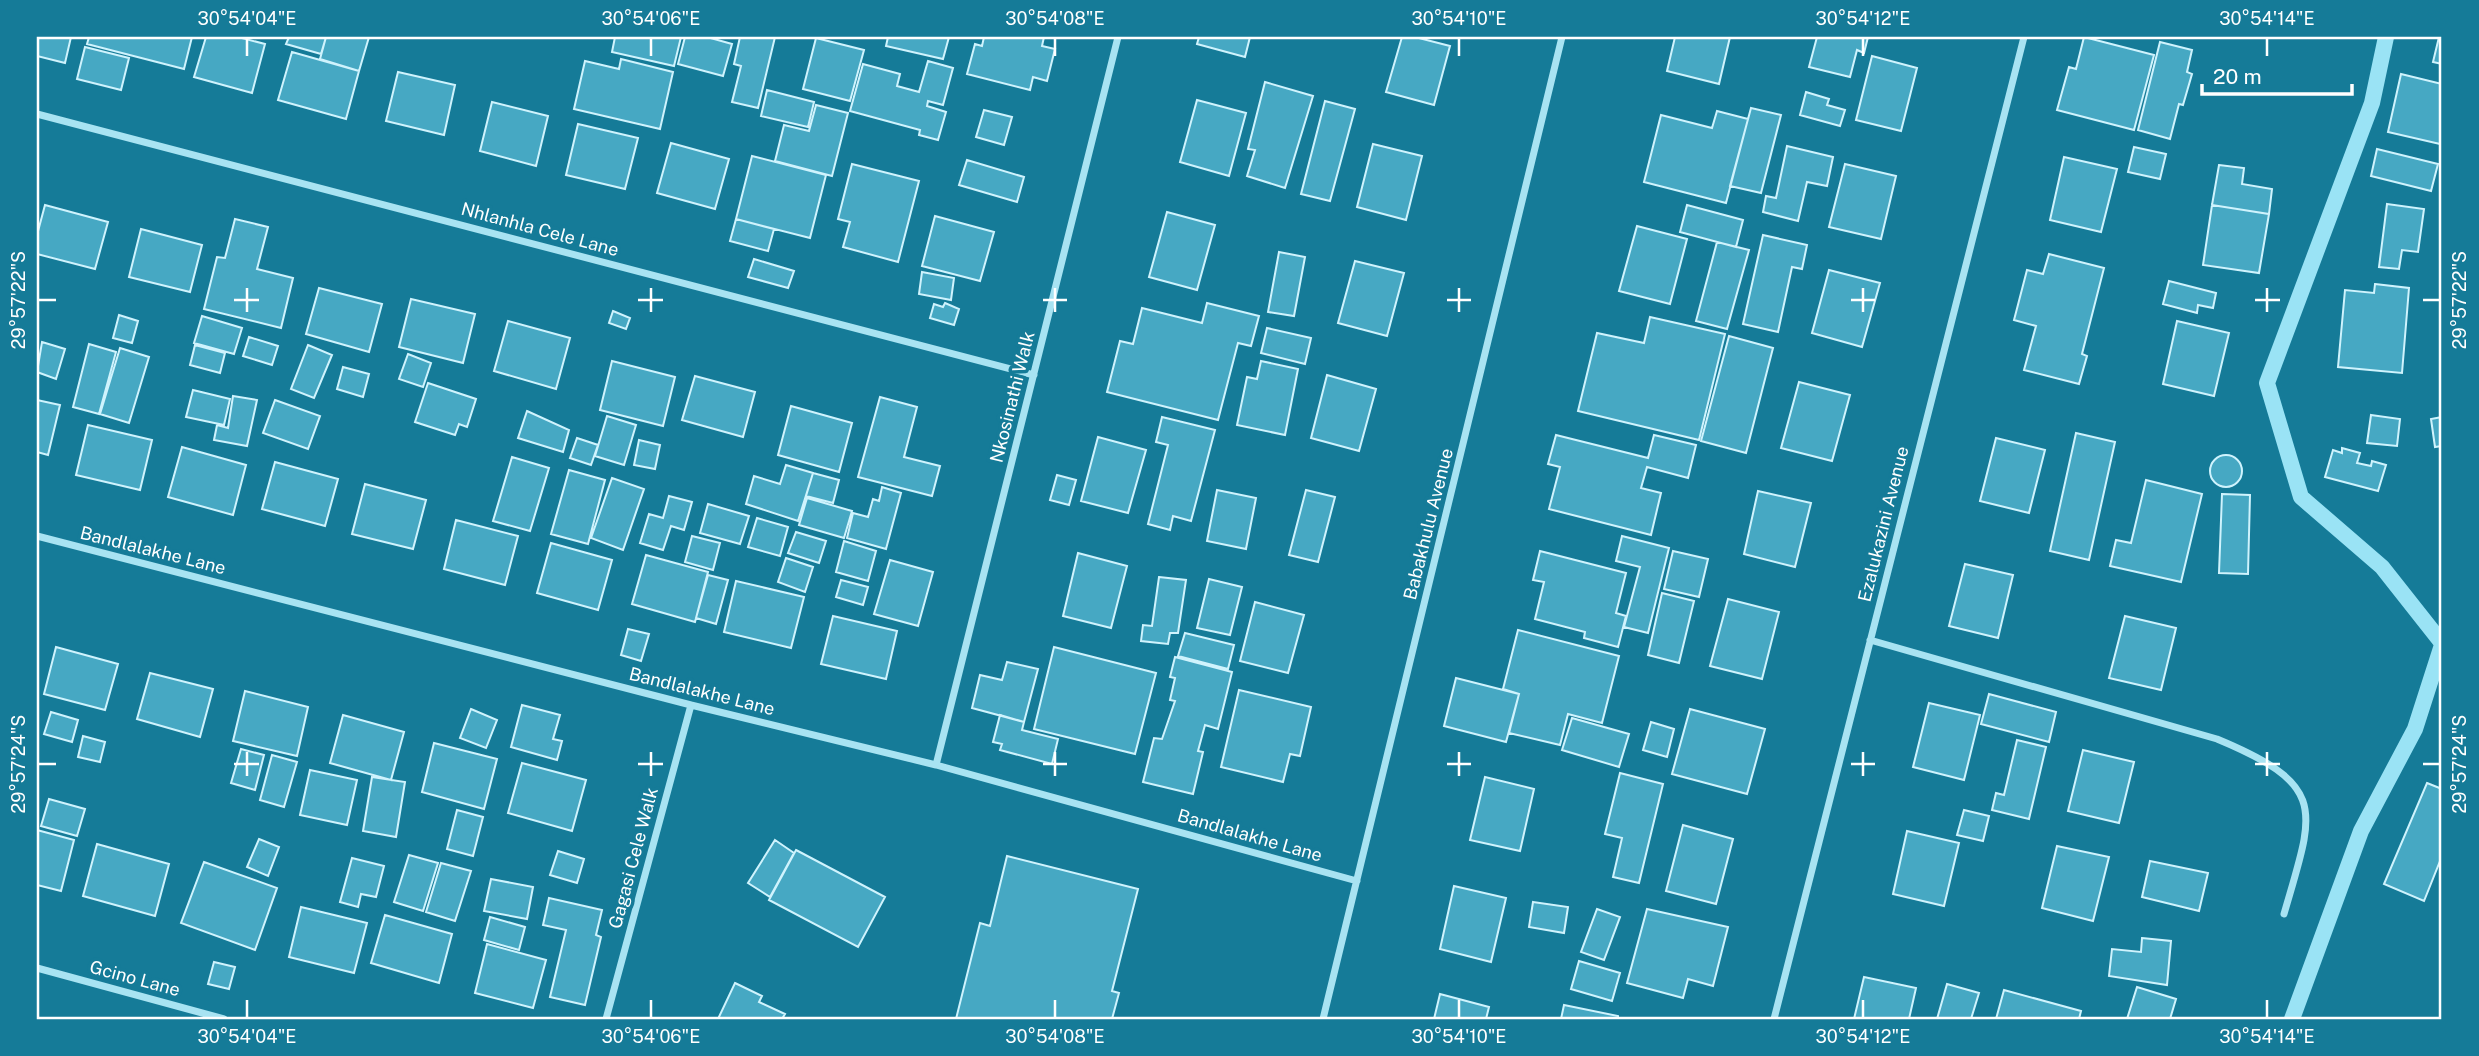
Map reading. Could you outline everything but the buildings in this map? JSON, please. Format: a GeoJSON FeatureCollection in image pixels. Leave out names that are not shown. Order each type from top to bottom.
{"type":"FeatureCollection","features":[{"type":"Feature","properties":{"kind":"street","name":"Nkosinathi Walk"},"geometry":{"type":"LineString","coordinates":[[936,765],[1118,37]]}},
{"type":"Feature","properties":{"kind":"street","name":"Babakhulu Avenue"},"geometry":{"type":"LineString","coordinates":[[1323,1019],[1562,37]]}},
{"type":"Feature","properties":{"kind":"street","name":"Ezalukazini Avenue"},"geometry":{"type":"LineString","coordinates":[[1774,1019],[2024,37]]}},
{"type":"Feature","properties":{"kind":"street","name":"Nhlanhla Cele Lane"},"geometry":{"type":"LineString","coordinates":[[37,114],[1034,375]]}},
{"type":"Feature","properties":{"kind":"street","name":"Bandlalakhe Lane"},"geometry":{"type":"LineString","coordinates":[[37,536],[691,705],[936,765],[1357,881]]}},
{"type":"Feature","properties":{"kind":"street"},"geometry":{"type":"LineString","coordinates":[[1870,640],[2217,739],[2253,754],[2279,770],[2298,788],[2307,810],[2306,839],[2284,914]]}},
{"type":"Feature","properties":{"kind":"street","name":"Gagasi Cele Walk"},"geometry":{"type":"LineString","coordinates":[[606,1019],[691,705]]}},
{"type":"Feature","properties":{"kind":"street","name":"Gcino Lane"},"geometry":{"type":"LineString","coordinates":[[37,968],[224,1019]]}},
{"type":"Feature","properties":{"kind":"waterway"},"geometry":{"type":"LineString","coordinates":[[2386,37],[2372,103],[2267,383],[2301,497],[2382,567],[2442,643]]}},
{"type":"Feature","properties":{"kind":"waterway"},"geometry":{"type":"LineString","coordinates":[[2292,1019],[2361,831],[2415,729],[2442,645]]}}]}
